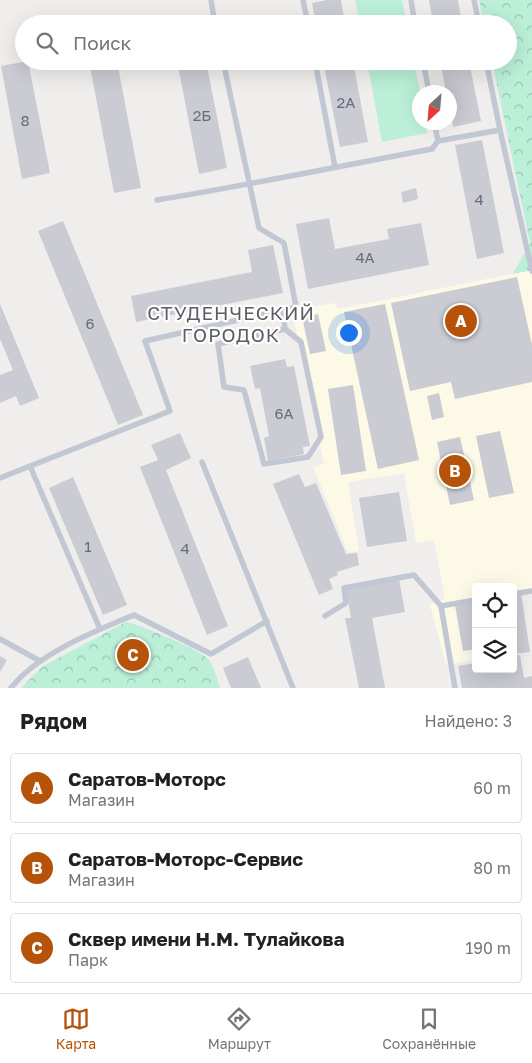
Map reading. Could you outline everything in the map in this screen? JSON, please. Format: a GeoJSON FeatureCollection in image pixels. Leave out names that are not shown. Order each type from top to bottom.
{"type":"FeatureCollection","features":[{"type":"Feature","properties":{"kind":"lane"},"geometry":{"type":"LineString","coordinates":[[211,0],[214,15]]}},
{"type":"Feature","properties":{"kind":"lane"},"geometry":{"type":"LineString","coordinates":[[303,0],[306,15]]}},
{"type":"Feature","properties":{"kind":"lane"},"geometry":{"type":"LineString","coordinates":[[411,0],[414,15]]}},
{"type":"Feature","properties":{"kind":"lane"},"geometry":{"type":"LineString","coordinates":[[474,0],[477,15]]}},
{"type":"Feature","properties":{"kind":"lane"},"geometry":{"type":"LineString","coordinates":[[0,478],[170,411],[145,341],[296,307],[284,243],[259,228],[248,185],[225,70]]}},
{"type":"Feature","properties":{"kind":"lane"},"geometry":{"type":"LineString","coordinates":[[317,70],[335,167]]}},
{"type":"Feature","properties":{"kind":"lane"},"geometry":{"type":"LineString","coordinates":[[424,70],[427,85]]}},
{"type":"Feature","properties":{"kind":"lane"},"geometry":{"type":"LineString","coordinates":[[488,70],[532,271]]}},
{"type":"Feature","properties":{"kind":"lane"},"geometry":{"type":"LineString","coordinates":[[436,130],[438,142]]}},
{"type":"Feature","properties":{"kind":"lane"},"geometry":{"type":"LineString","coordinates":[[157,200],[248,185],[432,149],[438,142],[500,130]]}},
{"type":"Feature","properties":{"kind":"lane"},"geometry":{"type":"LineString","coordinates":[[283,310],[285,329],[301,342],[321,437],[308,457],[264,464],[244,390],[224,386],[218,344],[285,329]]}},
{"type":"Feature","properties":{"kind":"lane"},"geometry":{"type":"LineString","coordinates":[[202,462],[292,688]]}},
{"type":"Feature","properties":{"kind":"lane"},"geometry":{"type":"LineString","coordinates":[[30,466],[100,629]]}},
{"type":"Feature","properties":{"kind":"lane"},"geometry":{"type":"LineString","coordinates":[[325,616],[346,603],[344,588],[414,574],[441,606],[454,688]]}},
{"type":"Feature","properties":{"kind":"lane"},"geometry":{"type":"LineString","coordinates":[[517,593],[532,591]]}},
{"type":"Feature","properties":{"kind":"lane"},"geometry":{"type":"LineString","coordinates":[[441,606],[472,601]]}},
{"type":"Feature","properties":{"kind":"lane"},"geometry":{"type":"LineString","coordinates":[[11,688],[40,660],[100,629],[134,615],[211,654],[267,622]]}},
{"type":"Feature","properties":{"kind":"lane"},"geometry":{"type":"LineString","coordinates":[[0,638],[40,660]]}},
{"type":"Feature","properties":{"kind":"shaded area"},"geometry":{"type":"Polygon","coordinates":[[[532,270],[532,589],[517,591],[517,583],[472,583],[472,661],[446,665],[430,605],[445,598],[434,540],[416,543],[404,473],[348,482],[359,551],[348,552],[313,467],[324,464],[292,311],[335,303],[338,309],[532,270]]]}},
{"type":"Feature","properties":{"kind":"green space"},"geometry":{"type":"Polygon","coordinates":[[[355,0],[402,0],[405,15],[358,15],[355,0]]]}},
{"type":"Feature","properties":{"kind":"green space"},"geometry":{"type":"Polygon","coordinates":[[[479,0],[532,0],[532,242],[530,243],[494,70],[517,70],[517,15],[482,15],[479,0]]]}},
{"type":"Feature","properties":{"kind":"green space"},"geometry":{"type":"Polygon","coordinates":[[[369,70],[416,70],[419,85],[412,85],[412,130],[426,130],[427,133],[382,142],[369,70]]]}},
{"type":"Feature","properties":{"kind":"green space"},"geometry":{"type":"Polygon","coordinates":[[[532,242],[532,270],[513,274],[530,243],[532,242]]]}},
{"type":"Feature","properties":{"kind":"green space"},"geometry":{"type":"Polygon","coordinates":[[[126,622],[169,638],[203,655],[212,665],[220,688],[21,688],[43,666],[126,622]]]}},
{"type":"Feature","properties":{"kind":"building"},"geometry":{"type":"Polygon","coordinates":[[[341,0],[344,15],[314,15],[312,3],[341,0]]]}},
{"type":"Feature","properties":{"kind":"building"},"geometry":{"type":"Polygon","coordinates":[[[429,0],[458,0],[460,15],[432,15],[429,0]]]}},
{"type":"Feature","properties":{"kind":"building"},"geometry":{"type":"Polygon","coordinates":[[[15,63],[15,70],[30,70],[50,173],[22,179],[1,66],[15,63]]]}},
{"type":"Feature","properties":{"kind":"building"},"geometry":{"type":"Polygon","coordinates":[[[91,70],[119,70],[141,188],[114,193],[91,70]]]}},
{"type":"Feature","properties":{"kind":"building"},"geometry":{"type":"Polygon","coordinates":[[[179,70],[208,70],[227,168],[199,174],[179,70]]]}},
{"type":"Feature","properties":{"kind":"building"},"geometry":{"type":"Polygon","coordinates":[[[325,70],[355,70],[368,142],[340,147],[325,70]]]}},
{"type":"Feature","properties":{"kind":"building"},"geometry":{"type":"Polygon","coordinates":[[[442,70],[471,70],[481,121],[457,126],[457,85],[445,85],[442,70]]]}},
{"type":"Feature","properties":{"kind":"building"},"geometry":{"type":"Polygon","coordinates":[[[482,140],[504,253],[477,259],[455,145],[482,140]]]}},
{"type":"Feature","properties":{"kind":"building"},"geometry":{"type":"Polygon","coordinates":[[[416,188],[418,199],[403,203],[401,192],[416,188]]]}},
{"type":"Feature","properties":{"kind":"building"},"geometry":{"type":"Polygon","coordinates":[[[329,218],[335,249],[389,239],[387,229],[421,223],[429,265],[308,289],[296,224],[329,218]]]}},
{"type":"Feature","properties":{"kind":"building"},"geometry":{"type":"Polygon","coordinates":[[[63,221],[143,415],[118,425],[38,231],[63,221]]]}},
{"type":"Feature","properties":{"kind":"building"},"geometry":{"type":"Polygon","coordinates":[[[273,245],[283,293],[136,322],[131,296],[252,272],[248,250],[273,245]]]}},
{"type":"Feature","properties":{"kind":"building"},"geometry":{"type":"Polygon","coordinates":[[[517,277],[532,345],[532,382],[455,399],[451,382],[410,391],[391,303],[517,277]]]}},
{"type":"Feature","properties":{"kind":"building"},"geometry":{"type":"Polygon","coordinates":[[[0,304],[39,398],[20,406],[16,396],[0,403],[0,375],[13,370],[0,339],[0,304]]]}},
{"type":"Feature","properties":{"kind":"building"},"geometry":{"type":"Polygon","coordinates":[[[385,304],[419,460],[378,469],[344,312],[385,304]]]}},
{"type":"Feature","properties":{"kind":"building"},"geometry":{"type":"Polygon","coordinates":[[[318,314],[326,351],[310,354],[302,317],[318,314]]]}},
{"type":"Feature","properties":{"kind":"building"},"geometry":{"type":"Polygon","coordinates":[[[285,359],[287,367],[294,366],[310,446],[303,447],[304,454],[268,461],[264,438],[269,436],[260,388],[255,389],[250,366],[285,359]]]}},
{"type":"Feature","properties":{"kind":"building"},"geometry":{"type":"Polygon","coordinates":[[[353,385],[366,471],[341,475],[328,389],[353,385]]]}},
{"type":"Feature","properties":{"kind":"building"},"geometry":{"type":"Polygon","coordinates":[[[439,393],[444,417],[432,420],[427,396],[439,393]]]}},
{"type":"Feature","properties":{"kind":"building"},"geometry":{"type":"Polygon","coordinates":[[[500,431],[514,493],[489,498],[476,436],[500,431]]]}},
{"type":"Feature","properties":{"kind":"building"},"geometry":{"type":"Polygon","coordinates":[[[180,433],[191,458],[166,470],[228,626],[207,635],[140,467],[158,460],[151,445],[180,433]]]}},
{"type":"Feature","properties":{"kind":"building"},"geometry":{"type":"Polygon","coordinates":[[[460,437],[474,500],[450,505],[437,442],[460,437]]]}},
{"type":"Feature","properties":{"kind":"building"},"geometry":{"type":"Polygon","coordinates":[[[299,474],[305,487],[316,483],[346,554],[357,553],[359,565],[337,572],[338,575],[329,579],[333,589],[319,595],[273,484],[299,474]]]}},
{"type":"Feature","properties":{"kind":"building"},"geometry":{"type":"Polygon","coordinates":[[[73,477],[127,605],[103,615],[49,488],[73,477]]]}},
{"type":"Feature","properties":{"kind":"building"},"geometry":{"type":"Polygon","coordinates":[[[399,492],[407,541],[367,547],[359,498],[399,492]]]}},
{"type":"Feature","properties":{"kind":"building"},"geometry":{"type":"Polygon","coordinates":[[[399,579],[405,612],[372,618],[385,688],[359,688],[345,618],[351,618],[346,589],[399,579]]]}},
{"type":"Feature","properties":{"kind":"building"},"geometry":{"type":"Polygon","coordinates":[[[521,593],[530,652],[517,654],[517,628],[517,594],[521,593]]]}},
{"type":"Feature","properties":{"kind":"building"},"geometry":{"type":"Polygon","coordinates":[[[472,603],[472,650],[463,651],[455,605],[472,603]]]}},
{"type":"Feature","properties":{"kind":"building"},"geometry":{"type":"Polygon","coordinates":[[[517,655],[520,655],[524,678],[532,676],[532,688],[462,688],[458,666],[472,664],[472,673],[517,673],[517,655]]]}},
{"type":"Feature","properties":{"kind":"building"},"geometry":{"type":"Polygon","coordinates":[[[0,656],[7,660],[0,672],[0,656]]]}},
{"type":"Feature","properties":{"kind":"building"},"geometry":{"type":"Polygon","coordinates":[[[248,657],[261,688],[231,688],[223,668],[248,657]]]}},
{"type":"Feature","properties":{"kind":"place","name":"Саратов-Моторс"},"geometry":{"type":"Point","coordinates":[461,321]}},
{"type":"Feature","properties":{"kind":"place","name":"Саратов-Моторс-Сервис"},"geometry":{"type":"Point","coordinates":[455,471]}},
{"type":"Feature","properties":{"kind":"place","name":"Сквер имени Н.М. Тулайкова"},"geometry":{"type":"Point","coordinates":[133,655]}},
{"type":"Feature","properties":{"kind":"district","name":"СТУДЕНЧЕСКИЙ ГОРОДОК"},"geometry":{"type":"Point","coordinates":[231,323]}}]}
